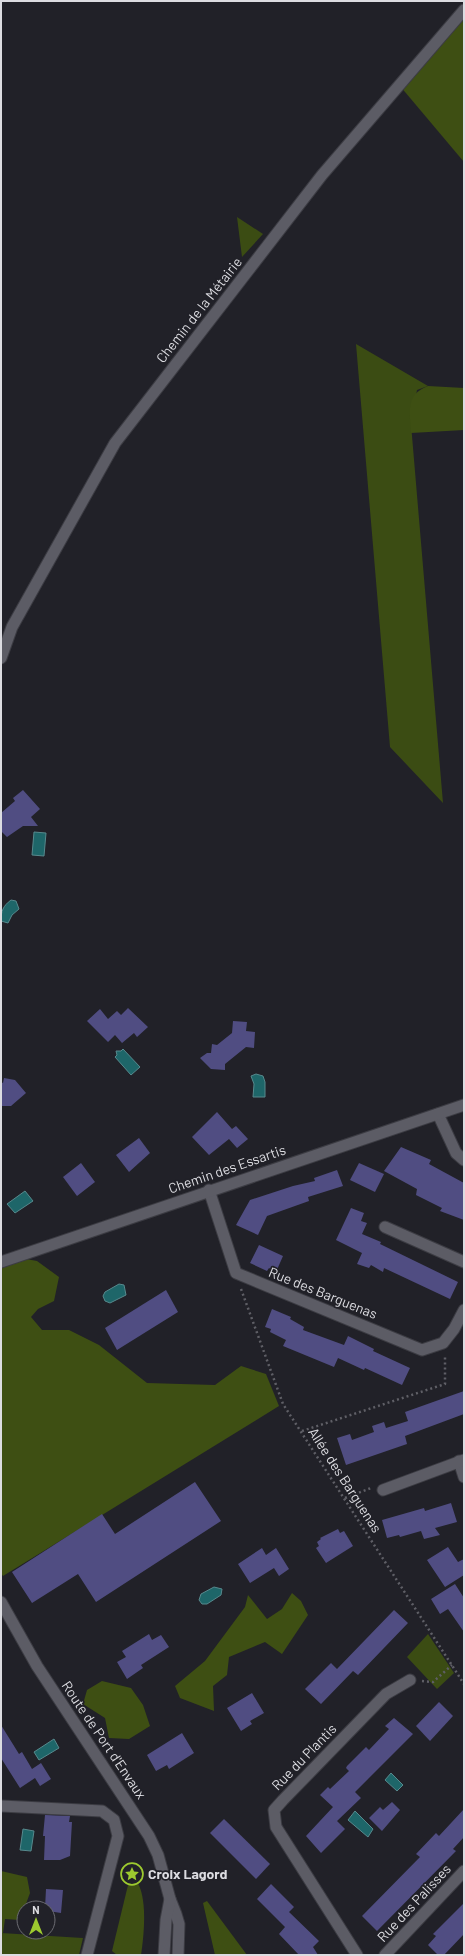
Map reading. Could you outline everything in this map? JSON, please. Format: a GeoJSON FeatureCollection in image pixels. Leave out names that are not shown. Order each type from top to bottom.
{"type":"FeatureCollection","features":[{"type":"Feature","properties":{"kind":"street","name":"Chemin de la Métairie"},"geometry":{"type":"LineString","coordinates":[[1,658],[12,627],[114,443],[322,175],[464,10]]}},
{"type":"Feature","properties":{"kind":"street","name":"Chemin des Essartis"},"geometry":{"type":"LineString","coordinates":[[1,1262],[209,1190],[464,1105]]}},
{"type":"Feature","properties":{"kind":"street"},"geometry":{"type":"LineString","coordinates":[[438,1114],[456,1153],[464,1160]]}},
{"type":"Feature","properties":{"kind":"street"},"geometry":{"type":"LineString","coordinates":[[209,1190],[236,1273]]}},
{"type":"Feature","properties":{"kind":"street"},"geometry":{"type":"LineString","coordinates":[[385,1227],[464,1262]]}},
{"type":"Feature","properties":{"kind":"street","name":"Rue des Barguenas"},"geometry":{"type":"LineString","coordinates":[[236,1273],[422,1350],[444,1343],[446,1340]]}},
{"type":"Feature","properties":{"kind":"street"},"geometry":{"type":"LineString","coordinates":[[446,1340],[454,1329],[464,1310]]}},
{"type":"Feature","properties":{"kind":"street"},"geometry":{"type":"LineString","coordinates":[[383,1490],[461,1461],[464,1477]]}},
{"type":"Feature","properties":{"kind":"street","name":"Route de Port d'Envaux"},"geometry":{"type":"LineString","coordinates":[[1,1602],[37,1666],[149,1836],[158,1855],[170,1899],[179,1924],[178,1955]]}},
{"type":"Feature","properties":{"kind":"street","name":"Rue du Plantis"},"geometry":{"type":"LineString","coordinates":[[357,1955],[276,1827],[274,1810],[386,1694],[410,1680]]}},
{"type":"Feature","properties":{"kind":"street"},"geometry":{"type":"LineString","coordinates":[[1,1806],[102,1812],[114,1820],[118,1836],[87,1955]]}},
{"type":"Feature","properties":{"kind":"street","name":"Rue des Palisses"},"geometry":{"type":"LineString","coordinates":[[385,1955],[464,1871]]}},
{"type":"Feature","properties":{"kind":"street"},"geometry":{"type":"LineString","coordinates":[[164,1955],[166,1920],[170,1899]]}},
{"type":"Feature","properties":{"kind":"path","name":"Allée des Barguenas"},"geometry":{"type":"LineString","coordinates":[[236,1273],[283,1404],[302,1430],[464,1684]]}},
{"type":"Feature","properties":{"kind":"path"},"geometry":{"type":"LineString","coordinates":[[302,1430],[444,1384],[446,1340]]}},
{"type":"Feature","properties":{"kind":"path"},"geometry":{"type":"LineString","coordinates":[[410,1680],[433,1682],[452,1665]]}},
{"type":"Feature","properties":{"kind":"green space"},"geometry":{"type":"Polygon","coordinates":[[[464,10],[464,162],[400,86],[464,10]]]}},
{"type":"Feature","properties":{"kind":"green space"},"geometry":{"type":"Polygon","coordinates":[[[237,217],[263,234],[242,257],[237,217]]]}},
{"type":"Feature","properties":{"kind":"green space"},"geometry":{"type":"Polygon","coordinates":[[[356,344],[428,386],[417,390],[411,424],[443,803],[390,747],[356,344]]]}},
{"type":"Feature","properties":{"kind":"green space"},"geometry":{"type":"Polygon","coordinates":[[[428,386],[464,388],[464,430],[411,433],[410,405],[412,399],[416,394],[428,386]]]}},
{"type":"Feature","properties":{"kind":"green space"},"geometry":{"type":"Polygon","coordinates":[[[15,1257],[37,1261],[59,1277],[54,1301],[38,1309],[31,1317],[42,1330],[69,1330],[99,1345],[147,1383],[215,1385],[241,1366],[266,1374],[279,1406],[3,1576],[1,1573],[1,1262],[15,1257]]]}},
{"type":"Feature","properties":{"kind":"green space"},"geometry":{"type":"Polygon","coordinates":[[[292,1593],[301,1601],[308,1615],[282,1654],[265,1642],[229,1657],[227,1675],[213,1686],[214,1711],[180,1698],[175,1686],[205,1661],[245,1607],[248,1595],[267,1619],[282,1609],[292,1593]]]}},
{"type":"Feature","properties":{"kind":"green space"},"geometry":{"type":"Polygon","coordinates":[[[428,1634],[454,1673],[437,1689],[407,1657],[428,1634]]]}},
{"type":"Feature","properties":{"kind":"green space"},"geometry":{"type":"Polygon","coordinates":[[[102,1681],[131,1688],[143,1705],[150,1726],[129,1739],[109,1738],[105,1718],[83,1704],[87,1690],[102,1681]]]}},
{"type":"Feature","properties":{"kind":"green space"},"geometry":{"type":"Polygon","coordinates":[[[1,1871],[27,1877],[30,1893],[27,1900],[16,1900],[16,1920],[5,1919],[3,1933],[1,1933],[1,1871]]]}},
{"type":"Feature","properties":{"kind":"green space"},"geometry":{"type":"Polygon","coordinates":[[[136,1880],[140,1887],[144,1906],[144,1927],[141,1955],[117,1955],[112,1951],[129,1881],[136,1880]]]}},
{"type":"Feature","properties":{"kind":"green space"},"geometry":{"type":"Polygon","coordinates":[[[207,1901],[247,1955],[215,1955],[203,1903],[207,1901]]]}},
{"type":"Feature","properties":{"kind":"green space"},"geometry":{"type":"Polygon","coordinates":[[[1,1933],[16,1934],[16,1940],[56,1940],[56,1936],[83,1938],[79,1955],[1,1955],[1,1933]]]}},
{"type":"Feature","properties":{"kind":"water"},"geometry":{"type":"Polygon","coordinates":[[[34,832],[46,833],[44,856],[32,855],[34,832]]]}},
{"type":"Feature","properties":{"kind":"water"},"geometry":{"type":"Polygon","coordinates":[[[11,900],[16,901],[19,909],[12,915],[8,923],[1,921],[3,909],[11,900]]]}},
{"type":"Feature","properties":{"kind":"water"},"geometry":{"type":"Polygon","coordinates":[[[123,1049],[140,1067],[131,1075],[115,1057],[117,1055],[116,1051],[121,1051],[123,1049]]]}},
{"type":"Feature","properties":{"kind":"water"},"geometry":{"type":"Polygon","coordinates":[[[256,1074],[263,1076],[265,1082],[265,1097],[253,1097],[254,1084],[251,1076],[256,1074]]]}},
{"type":"Feature","properties":{"kind":"water"},"geometry":{"type":"Polygon","coordinates":[[[25,1191],[33,1201],[15,1213],[7,1204],[25,1191]]]}},
{"type":"Feature","properties":{"kind":"water"},"geometry":{"type":"Polygon","coordinates":[[[119,1284],[124,1285],[126,1295],[110,1303],[105,1301],[103,1296],[105,1292],[119,1284]]]}},
{"type":"Feature","properties":{"kind":"water"},"geometry":{"type":"Polygon","coordinates":[[[214,1587],[222,1589],[221,1595],[207,1604],[202,1604],[199,1600],[201,1594],[214,1587]]]}},
{"type":"Feature","properties":{"kind":"water"},"geometry":{"type":"Polygon","coordinates":[[[54,1739],[59,1748],[39,1760],[34,1752],[54,1739]]]}},
{"type":"Feature","properties":{"kind":"water"},"geometry":{"type":"Polygon","coordinates":[[[391,1773],[403,1785],[397,1791],[385,1780],[391,1773]]]}},
{"type":"Feature","properties":{"kind":"water"},"geometry":{"type":"Polygon","coordinates":[[[355,1811],[373,1829],[368,1837],[348,1820],[355,1811]]]}},
{"type":"Feature","properties":{"kind":"water"},"geometry":{"type":"Polygon","coordinates":[[[23,1829],[34,1831],[31,1851],[20,1850],[23,1829]]]}},
{"type":"Feature","properties":{"kind":"building"},"geometry":{"type":"Polygon","coordinates":[[[23,790],[40,809],[31,817],[38,826],[23,826],[7,837],[1,831],[1,813],[15,801],[13,798],[23,790]]]}},
{"type":"Feature","properties":{"kind":"building"},"geometry":{"type":"Polygon","coordinates":[[[128,1008],[148,1027],[137,1037],[134,1033],[122,1043],[115,1035],[108,1042],[87,1021],[100,1009],[108,1019],[117,1011],[121,1015],[128,1008]]]}},
{"type":"Feature","properties":{"kind":"building"},"geometry":{"type":"Polygon","coordinates":[[[233,1021],[247,1022],[246,1031],[255,1032],[254,1048],[246,1047],[225,1064],[225,1070],[211,1069],[200,1058],[207,1053],[211,1053],[212,1044],[217,1045],[232,1033],[233,1021]]]}},
{"type":"Feature","properties":{"kind":"building"},"geometry":{"type":"Polygon","coordinates":[[[4,1078],[15,1080],[26,1093],[11,1106],[1,1106],[1,1082],[3,1083],[4,1078]]]}},
{"type":"Feature","properties":{"kind":"building"},"geometry":{"type":"Polygon","coordinates":[[[217,1112],[232,1129],[236,1126],[248,1139],[237,1148],[229,1139],[209,1155],[192,1137],[217,1112]]]}},
{"type":"Feature","properties":{"kind":"building"},"geometry":{"type":"Polygon","coordinates":[[[139,1138],[150,1153],[129,1172],[116,1155],[139,1138]]]}},
{"type":"Feature","properties":{"kind":"building"},"geometry":{"type":"Polygon","coordinates":[[[401,1147],[431,1160],[429,1164],[464,1183],[464,1220],[440,1211],[442,1208],[416,1195],[417,1189],[384,1171],[401,1147]]]}},
{"type":"Feature","properties":{"kind":"building"},"geometry":{"type":"Polygon","coordinates":[[[81,1163],[95,1182],[77,1196],[63,1177],[81,1163]]]}},
{"type":"Feature","properties":{"kind":"building"},"geometry":{"type":"Polygon","coordinates":[[[359,1163],[384,1174],[375,1192],[350,1180],[359,1163]]]}},
{"type":"Feature","properties":{"kind":"building"},"geometry":{"type":"Polygon","coordinates":[[[337,1170],[343,1186],[308,1197],[309,1201],[267,1216],[258,1235],[236,1225],[250,1200],[293,1186],[315,1181],[314,1178],[337,1170]]]}},
{"type":"Feature","properties":{"kind":"building"},"geometry":{"type":"Polygon","coordinates":[[[351,1208],[364,1213],[361,1221],[367,1223],[362,1234],[381,1242],[380,1244],[458,1282],[450,1299],[384,1268],[383,1272],[371,1265],[369,1268],[357,1264],[362,1253],[336,1240],[351,1208]]]}},
{"type":"Feature","properties":{"kind":"building"},"geometry":{"type":"Polygon","coordinates":[[[259,1245],[283,1256],[276,1272],[269,1268],[267,1271],[250,1263],[259,1245]]]}},
{"type":"Feature","properties":{"kind":"building"},"geometry":{"type":"Polygon","coordinates":[[[166,1290],[178,1312],[117,1350],[105,1328],[166,1290]]]}},
{"type":"Feature","properties":{"kind":"building"},"geometry":{"type":"Polygon","coordinates":[[[272,1309],[291,1317],[290,1319],[304,1327],[303,1330],[344,1345],[348,1336],[374,1349],[373,1351],[410,1368],[402,1385],[365,1368],[364,1370],[338,1358],[334,1367],[283,1346],[286,1340],[270,1332],[271,1329],[265,1327],[272,1309]]]}},
{"type":"Feature","properties":{"kind":"building"},"geometry":{"type":"Polygon","coordinates":[[[464,1391],[464,1414],[405,1436],[407,1444],[346,1465],[337,1438],[350,1434],[352,1440],[374,1432],[372,1426],[384,1422],[386,1428],[408,1421],[405,1412],[464,1391]]]}},
{"type":"Feature","properties":{"kind":"building"},"geometry":{"type":"Polygon","coordinates":[[[195,1482],[221,1521],[96,1602],[78,1574],[32,1603],[12,1572],[102,1514],[115,1534],[195,1482]]]}},
{"type":"Feature","properties":{"kind":"building"},"geometry":{"type":"Polygon","coordinates":[[[451,1503],[457,1522],[435,1528],[440,1535],[424,1539],[421,1531],[400,1537],[399,1535],[387,1538],[382,1520],[424,1508],[425,1511],[451,1503]]]}},
{"type":"Feature","properties":{"kind":"building"},"geometry":{"type":"Polygon","coordinates":[[[338,1529],[340,1533],[344,1531],[353,1546],[326,1563],[316,1548],[319,1546],[317,1542],[321,1539],[320,1538],[338,1529]]]}},
{"type":"Feature","properties":{"kind":"building"},"geometry":{"type":"Polygon","coordinates":[[[448,1547],[458,1562],[464,1559],[464,1575],[445,1587],[427,1560],[448,1547]]]}},
{"type":"Feature","properties":{"kind":"building"},"geometry":{"type":"Polygon","coordinates":[[[262,1548],[266,1555],[276,1548],[289,1569],[279,1576],[274,1568],[250,1583],[238,1564],[262,1548]]]}},
{"type":"Feature","properties":{"kind":"building"},"geometry":{"type":"Polygon","coordinates":[[[455,1584],[464,1598],[464,1632],[448,1609],[440,1614],[431,1599],[455,1584]]]}},
{"type":"Feature","properties":{"kind":"building"},"geometry":{"type":"Polygon","coordinates":[[[394,1610],[408,1623],[358,1675],[353,1671],[321,1704],[305,1689],[331,1663],[337,1669],[394,1610]]]}},
{"type":"Feature","properties":{"kind":"building"},"geometry":{"type":"Polygon","coordinates":[[[149,1634],[152,1640],[161,1635],[169,1647],[141,1665],[143,1668],[127,1679],[117,1662],[126,1657],[122,1651],[149,1634]]]}},
{"type":"Feature","properties":{"kind":"building"},"geometry":{"type":"Polygon","coordinates":[[[252,1693],[264,1713],[250,1721],[252,1724],[241,1731],[227,1708],[252,1693]]]}},
{"type":"Feature","properties":{"kind":"building"},"geometry":{"type":"Polygon","coordinates":[[[439,1702],[453,1716],[430,1741],[416,1726],[439,1702]]]}},
{"type":"Feature","properties":{"kind":"building"},"geometry":{"type":"Polygon","coordinates":[[[394,1718],[413,1734],[355,1792],[361,1798],[337,1821],[345,1829],[321,1853],[306,1836],[333,1807],[320,1795],[328,1787],[330,1789],[349,1771],[346,1768],[347,1766],[366,1747],[369,1750],[389,1729],[385,1726],[394,1718]]]}},
{"type":"Feature","properties":{"kind":"building"},"geometry":{"type":"Polygon","coordinates":[[[1,1725],[19,1754],[22,1752],[32,1769],[41,1763],[51,1779],[40,1786],[35,1778],[20,1788],[1,1758],[1,1725]]]}},
{"type":"Feature","properties":{"kind":"building"},"geometry":{"type":"Polygon","coordinates":[[[182,1733],[194,1753],[169,1769],[167,1765],[156,1771],[147,1755],[182,1733]]]}},
{"type":"Feature","properties":{"kind":"building"},"geometry":{"type":"Polygon","coordinates":[[[392,1802],[400,1810],[382,1831],[369,1818],[380,1807],[383,1810],[392,1802]]]}},
{"type":"Feature","properties":{"kind":"building"},"geometry":{"type":"Polygon","coordinates":[[[464,1809],[464,1837],[453,1849],[456,1851],[377,1931],[362,1916],[420,1857],[416,1854],[436,1833],[439,1836],[464,1809]]]}},
{"type":"Feature","properties":{"kind":"building"},"geometry":{"type":"Polygon","coordinates":[[[45,1815],[70,1816],[69,1822],[72,1822],[70,1856],[60,1860],[44,1860],[45,1836],[43,1836],[45,1815]]]}},
{"type":"Feature","properties":{"kind":"building"},"geometry":{"type":"Polygon","coordinates":[[[224,1819],[270,1864],[256,1879],[210,1833],[224,1819]]]}},
{"type":"Feature","properties":{"kind":"building"},"geometry":{"type":"Polygon","coordinates":[[[271,1884],[294,1907],[289,1912],[319,1941],[313,1947],[318,1955],[299,1955],[279,1934],[285,1927],[257,1899],[271,1884]]]}},
{"type":"Feature","properties":{"kind":"building"},"geometry":{"type":"Polygon","coordinates":[[[46,1889],[63,1890],[61,1913],[56,1912],[56,1900],[45,1900],[46,1889]]]}},
{"type":"Feature","properties":{"kind":"building"},"geometry":{"type":"Polygon","coordinates":[[[464,1903],[464,1934],[444,1955],[438,1955],[428,1945],[436,1936],[433,1934],[464,1903]]]}},
{"type":"Feature","properties":{"kind":"place","name":"Croix Lagord"},"geometry":{"type":"Point","coordinates":[132,1874]}}]}
